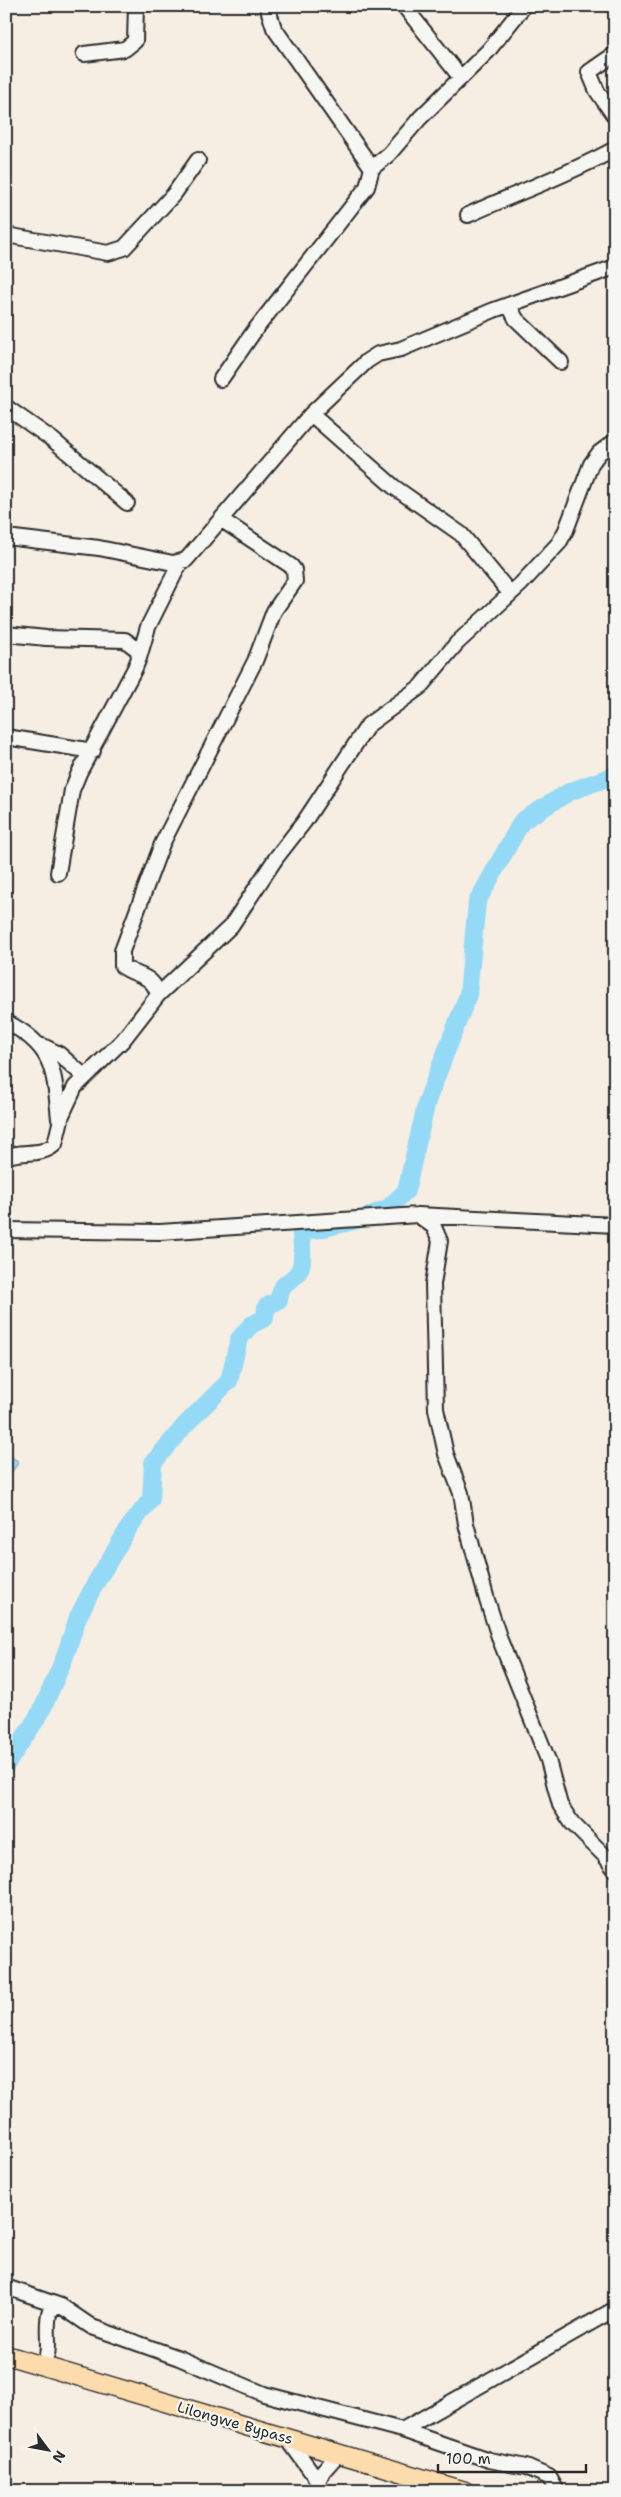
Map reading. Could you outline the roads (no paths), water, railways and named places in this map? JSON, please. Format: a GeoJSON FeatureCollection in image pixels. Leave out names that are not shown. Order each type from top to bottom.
{"type":"FeatureCollection","features":[{"type":"Feature","properties":{"kind":"main road","name":"Lilongwe Bypass"},"geometry":{"type":"LineString","coordinates":[[6,2355],[465,2491]]}},
{"type":"Feature","properties":{"kind":"street"},"geometry":{"type":"LineString","coordinates":[[84,54],[125,49],[135,41],[136,6]]}},
{"type":"Feature","properties":{"kind":"street"},"geometry":{"type":"LineString","coordinates":[[266,6],[274,28],[372,168]]}},
{"type":"Feature","properties":{"kind":"street"},"geometry":{"type":"LineString","coordinates":[[404,6],[461,78]]}},
{"type":"Feature","properties":{"kind":"street"},"geometry":{"type":"LineString","coordinates":[[221,380],[255,330],[367,187],[372,168],[389,154],[488,51],[524,6]]}},
{"type":"Feature","properties":{"kind":"street"},"geometry":{"type":"LineString","coordinates":[[615,54],[589,72],[597,91],[615,117]]}},
{"type":"Feature","properties":{"kind":"street"},"geometry":{"type":"LineString","coordinates":[[468,215],[525,188],[572,171],[615,149]]}},
{"type":"Feature","properties":{"kind":"street"},"geometry":{"type":"LineString","coordinates":[[6,236],[108,253],[116,252],[124,248],[174,194],[198,160]]}},
{"type":"Feature","properties":{"kind":"street"},"geometry":{"type":"LineString","coordinates":[[58,873],[72,790],[139,658],[148,627],[180,563],[196,550],[311,414],[367,361],[378,354],[401,349],[509,305],[615,266]]}},
{"type":"Feature","properties":{"kind":"street"},"geometry":{"type":"LineString","coordinates":[[509,305],[516,319],[561,362]]}},
{"type":"Feature","properties":{"kind":"street"},"geometry":{"type":"LineString","coordinates":[[6,407],[53,440],[127,503]]}},
{"type":"Feature","properties":{"kind":"street"},"geometry":{"type":"LineString","coordinates":[[311,414],[394,487],[461,534],[510,592]]}},
{"type":"Feature","properties":{"kind":"street"},"geometry":{"type":"LineString","coordinates":[[6,1157],[14,1153],[30,1154],[49,1150],[55,1144],[68,1100],[75,1087],[123,1040],[158,995],[231,926],[271,866],[304,822],[368,725],[410,697],[440,665],[447,653],[530,574],[559,543],[566,530],[591,464],[599,453],[615,441]]}},
{"type":"Feature","properties":{"kind":"street"},"geometry":{"type":"LineString","coordinates":[[158,995],[156,986],[150,978],[122,966],[122,951],[162,844],[255,660],[274,611],[295,581],[296,576],[291,566],[222,520]]}},
{"type":"Feature","properties":{"kind":"street"},"geometry":{"type":"LineString","coordinates":[[6,537],[99,548],[173,564],[180,563]]}},
{"type":"Feature","properties":{"kind":"street"},"geometry":{"type":"LineString","coordinates":[[6,634],[46,638],[125,640],[138,650],[139,658]]}},
{"type":"Feature","properties":{"kind":"street"},"geometry":{"type":"LineString","coordinates":[[6,737],[93,751]]}},
{"type":"Feature","properties":{"kind":"street"},"geometry":{"type":"LineString","coordinates":[[6,1022],[24,1031],[40,1044],[59,1054],[85,1078]]}},
{"type":"Feature","properties":{"kind":"street"},"geometry":{"type":"LineString","coordinates":[[40,1044],[48,1055],[51,1065],[60,1127]]}},
{"type":"Feature","properties":{"kind":"street"},"geometry":{"type":"LineString","coordinates":[[418,1215],[434,1227],[440,1241],[433,1284],[436,1409],[446,1454],[461,1493],[466,1524],[487,1600],[500,1640],[548,1760],[560,1805],[572,1823],[605,1856],[615,1870]]}},
{"type":"Feature","properties":{"kind":"street"},"geometry":{"type":"LineString","coordinates":[[6,1241],[12,1230],[160,1232],[418,1215],[615,1225]]}},
{"type":"Feature","properties":{"kind":"street"},"geometry":{"type":"LineString","coordinates":[[6,2287],[61,2306],[92,2327],[179,2358],[264,2394],[402,2430],[489,2460],[526,2468],[549,2477],[557,2491]]}},
{"type":"Feature","properties":{"kind":"street"},"geometry":{"type":"LineString","coordinates":[[46,2355],[49,2344],[46,2321],[50,2310],[61,2306]]}},
{"type":"Feature","properties":{"kind":"street"},"geometry":{"type":"LineString","coordinates":[[402,2430],[615,2309]]}},
{"type":"Feature","properties":{"kind":"street"},"geometry":{"type":"LineString","coordinates":[[287,2438],[319,2486]]}},
{"type":"Feature","properties":{"kind":"street"},"geometry":{"type":"LineString","coordinates":[[319,2486],[323,2471],[339,2453]]}},
{"type":"Feature","properties":{"kind":"water"},"geometry":{"type":"Polygon","coordinates":[[[6,1453],[19,1462],[6,1480],[6,1453]]]}},
{"type":"Feature","properties":{"kind":"waterway"},"geometry":{"type":"LineString","coordinates":[[6,1765],[41,1712],[64,1659],[78,1617],[95,1584],[130,1526],[151,1499],[153,1463],[185,1425],[229,1381],[239,1339],[251,1325],[265,1318],[266,1307],[279,1300],[282,1288],[299,1271],[302,1257],[301,1231],[320,1229],[358,1220],[388,1208],[406,1191],[427,1101],[468,995],[477,902],[522,821],[569,792],[615,775]]}}]}
